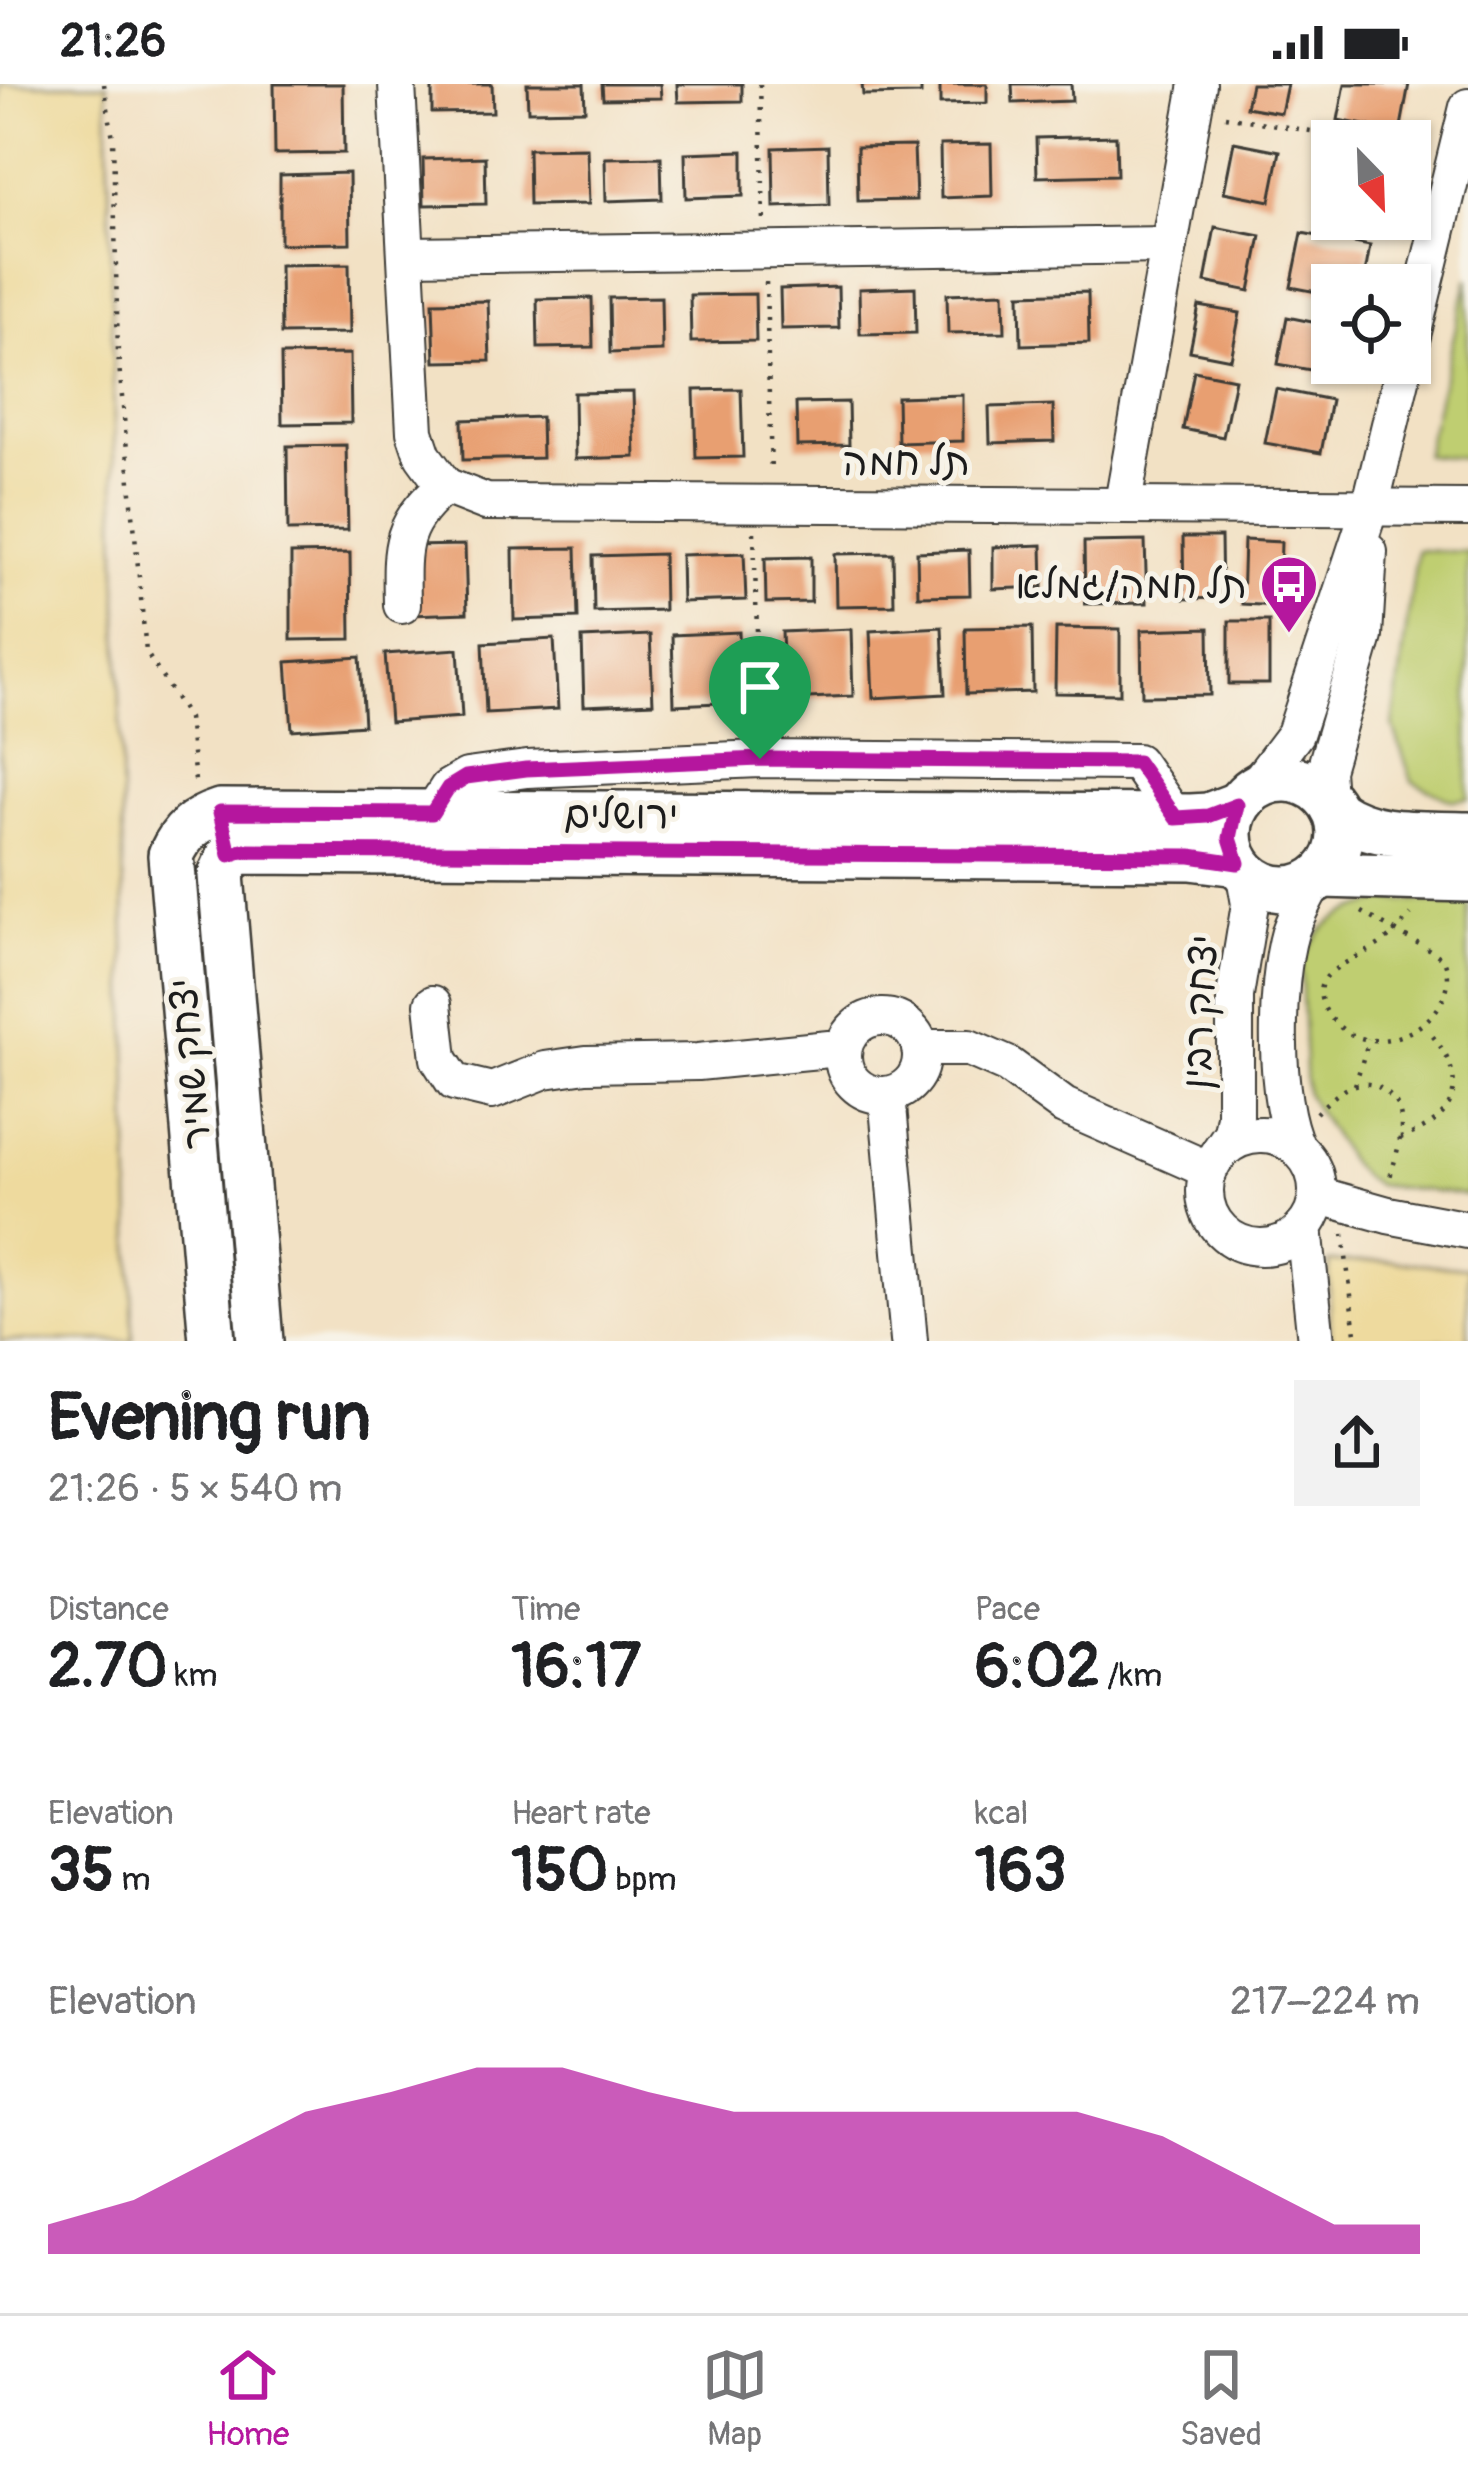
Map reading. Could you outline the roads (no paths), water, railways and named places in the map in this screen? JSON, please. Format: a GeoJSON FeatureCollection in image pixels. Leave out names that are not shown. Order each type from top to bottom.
{"type":"FeatureCollection","features":[{"type":"Feature","properties":{"kind":"main road"},"geometry":{"type":"LineString","coordinates":[[1468,835],[1357,826],[1298,779],[1272,780],[1246,796],[1230,838],[1241,867],[1257,881],[1281,889],[1318,878],[1468,879]]}},
{"type":"Feature","properties":{"kind":"main road","name":"ירושלים"},"geometry":{"type":"LineString","coordinates":[[214,830],[432,813],[1176,818],[1208,816],[1246,796]]}},
{"type":"Feature","properties":{"kind":"main road"},"geometry":{"type":"LineString","coordinates":[[1318,878],[1339,846],[1332,804]]}},
{"type":"Feature","properties":{"kind":"main road","name":"ירושלים"},"geometry":{"type":"LineString","coordinates":[[214,830],[242,851],[1191,856],[1241,867]]}},
{"type":"Feature","properties":{"kind":"main road","name":"יצחק שמיר"},"geometry":{"type":"LineString","coordinates":[[212,1341],[172,855],[179,836],[214,830],[260,1341]]}},
{"type":"Feature","properties":{"kind":"street"},"geometry":{"type":"LineString","coordinates":[[398,84],[415,432],[423,456],[445,486],[418,511],[401,545],[403,605]]}},
{"type":"Feature","properties":{"kind":"street"},"geometry":{"type":"LineString","coordinates":[[1123,503],[1196,98]]}},
{"type":"Feature","properties":{"kind":"street"},"geometry":{"type":"LineString","coordinates":[[1429,264],[1468,106]]}},
{"type":"Feature","properties":{"kind":"street"},"geometry":{"type":"LineString","coordinates":[[407,255],[1169,245]]}},
{"type":"Feature","properties":{"kind":"street"},"geometry":{"type":"LineString","coordinates":[[1246,796],[1295,734],[1370,506],[1400,384]]}},
{"type":"Feature","properties":{"kind":"street","name":"תל חמה"},"geometry":{"type":"LineString","coordinates":[[445,486],[486,502],[1468,508]]}},
{"type":"Feature","properties":{"kind":"street"},"geometry":{"type":"LineString","coordinates":[[1332,804],[1325,770],[1364,636],[1370,506]]}},
{"type":"Feature","properties":{"kind":"street"},"geometry":{"type":"LineString","coordinates":[[432,813],[448,788],[466,777],[526,769],[760,759],[1137,762],[1176,818]]}},
{"type":"Feature","properties":{"kind":"street","name":"יצחק רבין"},"geometry":{"type":"LineString","coordinates":[[1213,1163],[1232,1133],[1235,1116],[1235,996],[1250,904],[1241,867]]}},
{"type":"Feature","properties":{"kind":"street","name":"יצחק רבין"},"geometry":{"type":"LineString","coordinates":[[1303,1134],[1287,1116],[1281,998],[1291,931],[1318,878]]}},
{"type":"Feature","properties":{"kind":"street"},"geometry":{"type":"LineString","coordinates":[[433,1004],[439,1059],[454,1082],[492,1091],[545,1070],[586,1064],[698,1062],[830,1049],[843,1053]]}},
{"type":"Feature","properties":{"kind":"street"},"geometry":{"type":"LineString","coordinates":[[882,1017],[906,1026],[920,1048],[917,1074],[899,1091],[887,1095],[863,1090],[846,1072],[843,1053],[857,1026],[882,1017]]}},
{"type":"Feature","properties":{"kind":"street"},"geometry":{"type":"LineString","coordinates":[[920,1048],[969,1048],[1008,1064],[1064,1106],[1213,1163]]}},
{"type":"Feature","properties":{"kind":"street"},"geometry":{"type":"LineString","coordinates":[[887,1095],[909,1341]]}},
{"type":"Feature","properties":{"kind":"street"},"geometry":{"type":"LineString","coordinates":[[1316,1338],[1320,1208],[1303,1134],[1239,1139],[1213,1163],[1205,1196],[1213,1221],[1232,1240],[1256,1247],[1283,1243],[1320,1208],[1381,1213],[1468,1230]]}},
{"type":"Feature","properties":{"kind":"street"},"geometry":{"type":"LineString","coordinates":[[1256,1247],[1291,1288],[1316,1338]]}},
{"type":"Feature","properties":{"kind":"place","name":"תל חמה/גמלא"},"geometry":{"type":"Point","coordinates":[1289,635]}}]}
